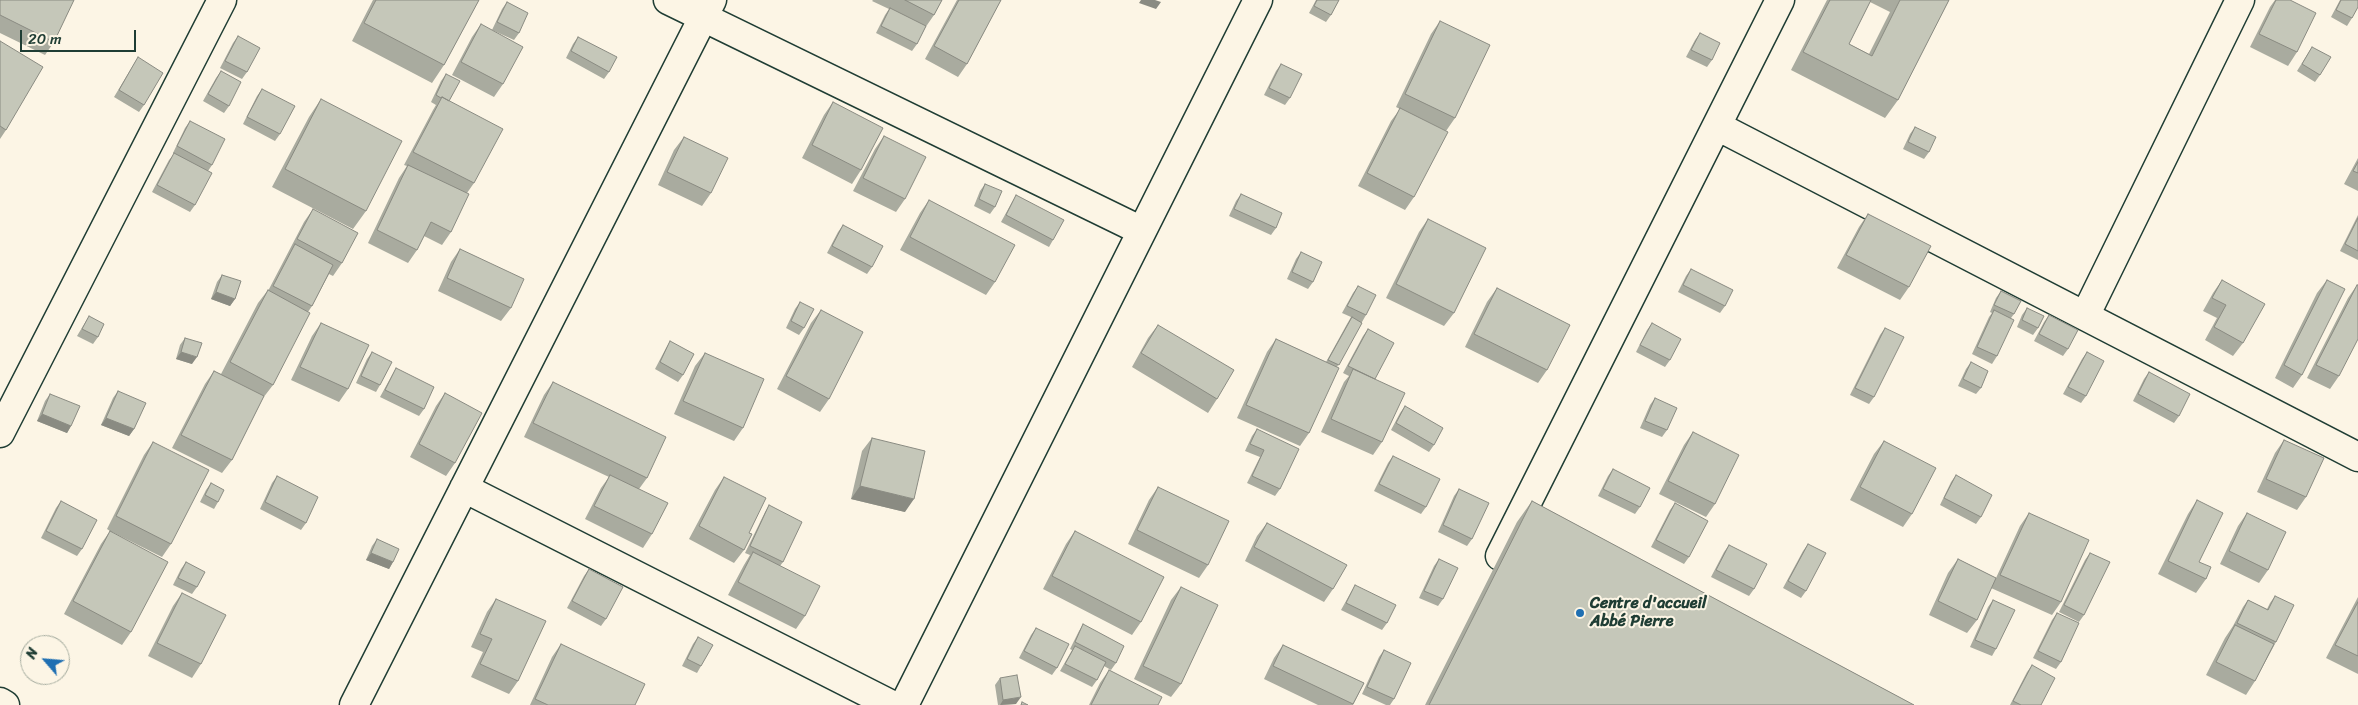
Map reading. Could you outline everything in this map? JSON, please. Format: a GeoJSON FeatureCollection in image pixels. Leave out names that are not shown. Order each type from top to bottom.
{"type":"FeatureCollection","features":[{"type":"Feature","properties":{"kind":"street"},"geometry":{"type":"LineString","coordinates":[[0,433],[222,0]]}},
{"type":"Feature","properties":{"kind":"street"},"geometry":{"type":"LineString","coordinates":[[668,0],[707,8],[1142,231]]}},
{"type":"Feature","properties":{"kind":"street"},"geometry":{"type":"LineString","coordinates":[[904,705],[1258,0]]}},
{"type":"Feature","properties":{"kind":"street"},"geometry":{"type":"LineString","coordinates":[[1491,574],[1526,527],[1717,126],[1780,0]]}},
{"type":"Feature","properties":{"kind":"street"},"geometry":{"type":"LineString","coordinates":[[2085,316],[2240,0]]}},
{"type":"Feature","properties":{"kind":"street"},"geometry":{"type":"LineString","coordinates":[[354,705],[707,8]]}},
{"type":"Feature","properties":{"kind":"street"},"geometry":{"type":"LineString","coordinates":[[1717,126],[2358,457]]}},
{"type":"Feature","properties":{"kind":"street"},"geometry":{"type":"LineString","coordinates":[[464,488],[892,705]]}},
{"type":"Feature","properties":{"kind":"street"},"geometry":{"type":"LineString","coordinates":[[0,702],[5,705]]}},
{"type":"Feature","properties":{"kind":"building"},"geometry":{"type":"Polygon","coordinates":[[[0,0],[74,0],[54,42],[0,15],[0,0]]]}},
{"type":"Feature","properties":{"kind":"building"},"geometry":{"type":"Polygon","coordinates":[[[376,0],[479,0],[444,65],[364,23],[376,0]]]}},
{"type":"Feature","properties":{"kind":"building"},"geometry":{"type":"Polygon","coordinates":[[[905,0],[942,0],[934,15],[905,0]]]}},
{"type":"Feature","properties":{"kind":"building"},"geometry":{"type":"Polygon","coordinates":[[[959,0],[1001,0],[967,64],[934,46],[959,0]]]}},
{"type":"Feature","properties":{"kind":"building"},"geometry":{"type":"Polygon","coordinates":[[[1317,0],[1339,0],[1331,15],[1314,6],[1317,0]]]}},
{"type":"Feature","properties":{"kind":"building"},"geometry":{"type":"Polygon","coordinates":[[[1830,0],[1871,0],[1849,44],[1872,56],[1900,0],[1949,0],[1898,100],[1803,52],[1830,0]]]}},
{"type":"Feature","properties":{"kind":"building"},"geometry":{"type":"Polygon","coordinates":[[[2276,0],[2290,0],[2316,13],[2297,52],[2259,34],[2276,0]]]}},
{"type":"Feature","properties":{"kind":"building"},"geometry":{"type":"Polygon","coordinates":[[[2341,0],[2358,0],[2358,7],[2352,18],[2336,10],[2341,0]]]}},
{"type":"Feature","properties":{"kind":"building"},"geometry":{"type":"Polygon","coordinates":[[[507,2],[528,13],[519,33],[497,22],[507,2]]]}},
{"type":"Feature","properties":{"kind":"building"},"geometry":{"type":"Polygon","coordinates":[[[890,8],[926,26],[917,44],[881,26],[890,8]]]}},
{"type":"Feature","properties":{"kind":"building"},"geometry":{"type":"Polygon","coordinates":[[[1440,21],[1490,45],[1455,118],[1405,94],[1440,21]]]}},
{"type":"Feature","properties":{"kind":"building"},"geometry":{"type":"Polygon","coordinates":[[[481,24],[523,47],[503,84],[461,62],[481,24]]]}},
{"type":"Feature","properties":{"kind":"building"},"geometry":{"type":"Polygon","coordinates":[[[1700,33],[1720,43],[1712,60],[1691,50],[1700,33]]]}},
{"type":"Feature","properties":{"kind":"building"},"geometry":{"type":"Polygon","coordinates":[[[238,36],[260,48],[247,72],[225,61],[238,36]]]}},
{"type":"Feature","properties":{"kind":"building"},"geometry":{"type":"Polygon","coordinates":[[[578,37],[617,57],[609,72],[571,51],[578,37]]]}},
{"type":"Feature","properties":{"kind":"building"},"geometry":{"type":"Polygon","coordinates":[[[0,41],[43,67],[6,130],[0,126],[0,41]]]}},
{"type":"Feature","properties":{"kind":"building"},"geometry":{"type":"Polygon","coordinates":[[[2312,47],[2331,57],[2320,75],[2302,64],[2312,47]]]}},
{"type":"Feature","properties":{"kind":"building"},"geometry":{"type":"Polygon","coordinates":[[[138,57],[163,73],[144,105],[119,90],[138,57]]]}},
{"type":"Feature","properties":{"kind":"building"},"geometry":{"type":"Polygon","coordinates":[[[1281,64],[1302,74],[1290,98],[1269,88],[1281,64]]]}},
{"type":"Feature","properties":{"kind":"building"},"geometry":{"type":"Polygon","coordinates":[[[221,71],[241,82],[229,106],[208,94],[221,71]]]}},
{"type":"Feature","properties":{"kind":"building"},"geometry":{"type":"Polygon","coordinates":[[[446,74],[460,81],[449,101],[436,95],[446,74]]]}},
{"type":"Feature","properties":{"kind":"building"},"geometry":{"type":"Polygon","coordinates":[[[262,89],[295,106],[280,134],[247,117],[262,89]]]}},
{"type":"Feature","properties":{"kind":"building"},"geometry":{"type":"Polygon","coordinates":[[[442,97],[503,129],[474,183],[413,152],[442,97]]]}},
{"type":"Feature","properties":{"kind":"building"},"geometry":{"type":"Polygon","coordinates":[[[321,99],[402,141],[366,211],[285,169],[321,99]]]}},
{"type":"Feature","properties":{"kind":"building"},"geometry":{"type":"Polygon","coordinates":[[[833,102],[883,128],[861,170],[812,145],[833,102]]]}},
{"type":"Feature","properties":{"kind":"building"},"geometry":{"type":"Polygon","coordinates":[[[1400,108],[1448,132],[1414,197],[1367,173],[1400,108]]]}},
{"type":"Feature","properties":{"kind":"building"},"geometry":{"type":"Polygon","coordinates":[[[190,121],[225,139],[212,165],[177,146],[190,121]]]}},
{"type":"Feature","properties":{"kind":"building"},"geometry":{"type":"Polygon","coordinates":[[[1915,127],[1936,137],[1929,152],[1908,142],[1915,127]]]}},
{"type":"Feature","properties":{"kind":"building"},"geometry":{"type":"Polygon","coordinates":[[[884,136],[926,157],[905,199],[863,178],[884,136]]]}},
{"type":"Feature","properties":{"kind":"building"},"geometry":{"type":"Polygon","coordinates":[[[684,137],[728,158],[711,193],[667,172],[684,137]]]}},
{"type":"Feature","properties":{"kind":"building"},"geometry":{"type":"Polygon","coordinates":[[[174,153],[212,173],[195,205],[157,185],[174,153]]]}},
{"type":"Feature","properties":{"kind":"building"},"geometry":{"type":"Polygon","coordinates":[[[2358,162],[2358,173],[2353,171],[2358,162]]]}},
{"type":"Feature","properties":{"kind":"building"},"geometry":{"type":"Polygon","coordinates":[[[408,165],[469,194],[451,232],[431,222],[417,250],[377,230],[408,165]]]}},
{"type":"Feature","properties":{"kind":"building"},"geometry":{"type":"Polygon","coordinates":[[[985,184],[1002,191],[995,207],[979,199],[985,184]]]}},
{"type":"Feature","properties":{"kind":"building"},"geometry":{"type":"Polygon","coordinates":[[[1241,194],[1282,213],[1276,228],[1234,209],[1241,194]]]}},
{"type":"Feature","properties":{"kind":"building"},"geometry":{"type":"Polygon","coordinates":[[[1016,195],[1064,220],[1053,240],[1006,215],[1016,195]]]}},
{"type":"Feature","properties":{"kind":"building"},"geometry":{"type":"Polygon","coordinates":[[[929,200],[1015,245],[995,282],[910,237],[929,200]]]}},
{"type":"Feature","properties":{"kind":"building"},"geometry":{"type":"Polygon","coordinates":[[[313,209],[358,233],[342,263],[297,239],[313,209]]]}},
{"type":"Feature","properties":{"kind":"building"},"geometry":{"type":"Polygon","coordinates":[[[1868,214],[1931,246],[1909,287],[1846,255],[1868,214]]]}},
{"type":"Feature","properties":{"kind":"building"},"geometry":{"type":"Polygon","coordinates":[[[2358,218],[2358,251],[2345,244],[2358,218]]]}},
{"type":"Feature","properties":{"kind":"building"},"geometry":{"type":"Polygon","coordinates":[[[1428,219],[1486,248],[1454,313],[1396,284],[1428,219]]]}},
{"type":"Feature","properties":{"kind":"building"},"geometry":{"type":"Polygon","coordinates":[[[843,225],[883,246],[872,267],[832,246],[843,225]]]}},
{"type":"Feature","properties":{"kind":"building"},"geometry":{"type":"Polygon","coordinates":[[[295,244],[333,265],[312,306],[273,286],[295,244]]]}},
{"type":"Feature","properties":{"kind":"building"},"geometry":{"type":"Polygon","coordinates":[[[460,249],[524,279],[511,308],[447,278],[460,249]]]}},
{"type":"Feature","properties":{"kind":"building"},"geometry":{"type":"Polygon","coordinates":[[[1301,252],[1322,262],[1313,282],[1292,272],[1301,252]]]}},
{"type":"Feature","properties":{"kind":"building"},"geometry":{"type":"Polygon","coordinates":[[[1691,269],[1733,290],[1725,306],[1683,285],[1691,269]]]}},
{"type":"Feature","properties":{"kind":"building"},"geometry":{"type":"Polygon","coordinates":[[[222,275],[241,281],[235,299],[216,292],[222,275]]]}},
{"type":"Feature","properties":{"kind":"building"},"geometry":{"type":"Polygon","coordinates":[[[2222,280],[2265,304],[2243,343],[2214,327],[2226,305],[2212,298],[2222,280]]]}},
{"type":"Feature","properties":{"kind":"building"},"geometry":{"type":"Polygon","coordinates":[[[2327,280],[2345,289],[2302,375],[2284,365],[2327,280]]]}},
{"type":"Feature","properties":{"kind":"building"},"geometry":{"type":"Polygon","coordinates":[[[2357,285],[2358,339],[2339,376],[2316,365],[2357,285]]]}},
{"type":"Feature","properties":{"kind":"building"},"geometry":{"type":"Polygon","coordinates":[[[1358,286],[1376,295],[1366,315],[1347,306],[1358,286]]]}},
{"type":"Feature","properties":{"kind":"building"},"geometry":{"type":"Polygon","coordinates":[[[1497,288],[1570,325],[1547,370],[1474,334],[1497,288]]]}},
{"type":"Feature","properties":{"kind":"building"},"geometry":{"type":"Polygon","coordinates":[[[268,290],[310,313],[273,385],[230,362],[268,290]]]}},
{"type":"Feature","properties":{"kind":"building"},"geometry":{"type":"Polygon","coordinates":[[[2001,291],[2021,301],[2014,314],[1994,305],[2001,291]]]}},
{"type":"Feature","properties":{"kind":"building"},"geometry":{"type":"Polygon","coordinates":[[[800,302],[814,309],[804,328],[791,321],[800,302]]]}},
{"type":"Feature","properties":{"kind":"building"},"geometry":{"type":"Polygon","coordinates":[[[2027,308],[2044,316],[2038,328],[2022,320],[2027,308]]]}},
{"type":"Feature","properties":{"kind":"building"},"geometry":{"type":"Polygon","coordinates":[[[821,310],[863,332],[829,399],[786,376],[821,310]]]}},
{"type":"Feature","properties":{"kind":"building"},"geometry":{"type":"Polygon","coordinates":[[[1994,310],[2014,320],[1997,356],[1977,347],[1994,310]]]}},
{"type":"Feature","properties":{"kind":"building"},"geometry":{"type":"Polygon","coordinates":[[[2049,315],[2078,330],[2068,349],[2039,334],[2049,315]]]}},
{"type":"Feature","properties":{"kind":"building"},"geometry":{"type":"Polygon","coordinates":[[[89,316],[104,324],[98,337],[82,329],[89,316]]]}},
{"type":"Feature","properties":{"kind":"building"},"geometry":{"type":"Polygon","coordinates":[[[1352,317],[1362,323],[1339,365],[1328,360],[1352,317]]]}},
{"type":"Feature","properties":{"kind":"building"},"geometry":{"type":"Polygon","coordinates":[[[321,323],[369,345],[348,389],[300,367],[321,323]]]}},
{"type":"Feature","properties":{"kind":"building"},"geometry":{"type":"Polygon","coordinates":[[[1652,323],[1681,339],[1670,360],[1640,345],[1652,323]]]}},
{"type":"Feature","properties":{"kind":"building"},"geometry":{"type":"Polygon","coordinates":[[[1158,325],[1234,370],[1217,399],[1141,353],[1158,325]]]}},
{"type":"Feature","properties":{"kind":"building"},"geometry":{"type":"Polygon","coordinates":[[[1885,328],[1904,337],[1874,397],[1855,388],[1885,328]]]}},
{"type":"Feature","properties":{"kind":"building"},"geometry":{"type":"Polygon","coordinates":[[[1368,329],[1394,343],[1375,379],[1348,366],[1368,329]]]}},
{"type":"Feature","properties":{"kind":"building"},"geometry":{"type":"Polygon","coordinates":[[[185,338],[202,343],[197,357],[181,352],[185,338]]]}},
{"type":"Feature","properties":{"kind":"building"},"geometry":{"type":"Polygon","coordinates":[[[1276,339],[1339,368],[1309,433],[1246,405],[1276,339]]]}},
{"type":"Feature","properties":{"kind":"building"},"geometry":{"type":"Polygon","coordinates":[[[670,341],[694,354],[683,375],[660,362],[670,341]]]}},
{"type":"Feature","properties":{"kind":"building"},"geometry":{"type":"Polygon","coordinates":[[[372,352],[392,362],[380,385],[361,376],[372,352]]]}},
{"type":"Feature","properties":{"kind":"building"},"geometry":{"type":"Polygon","coordinates":[[[2087,352],[2104,361],[2086,396],[2068,387],[2087,352]]]}},
{"type":"Feature","properties":{"kind":"building"},"geometry":{"type":"Polygon","coordinates":[[[705,353],[764,379],[743,428],[683,401],[705,353]]]}},
{"type":"Feature","properties":{"kind":"building"},"geometry":{"type":"Polygon","coordinates":[[[1971,362],[1988,371],[1981,388],[1963,379],[1971,362]]]}},
{"type":"Feature","properties":{"kind":"building"},"geometry":{"type":"Polygon","coordinates":[[[396,368],[434,387],[424,409],[385,390],[396,368]]]}},
{"type":"Feature","properties":{"kind":"building"},"geometry":{"type":"Polygon","coordinates":[[[1353,369],[1405,393],[1382,442],[1331,419],[1353,369]]]}},
{"type":"Feature","properties":{"kind":"building"},"geometry":{"type":"Polygon","coordinates":[[[214,371],[264,396],[232,460],[181,435],[214,371]]]}},
{"type":"Feature","properties":{"kind":"building"},"geometry":{"type":"Polygon","coordinates":[[[2149,372],[2190,394],[2179,416],[2138,394],[2149,372]]]}},
{"type":"Feature","properties":{"kind":"building"},"geometry":{"type":"Polygon","coordinates":[[[553,382],[666,437],[647,478],[533,423],[553,382]]]}},
{"type":"Feature","properties":{"kind":"building"},"geometry":{"type":"Polygon","coordinates":[[[118,391],[146,403],[134,429],[106,418],[118,391]]]}},
{"type":"Feature","properties":{"kind":"building"},"geometry":{"type":"Polygon","coordinates":[[[445,393],[482,413],[455,463],[419,444],[445,393]]]}},
{"type":"Feature","properties":{"kind":"building"},"geometry":{"type":"Polygon","coordinates":[[[50,394],[80,406],[71,426],[42,414],[50,394]]]}},
{"type":"Feature","properties":{"kind":"building"},"geometry":{"type":"Polygon","coordinates":[[[1655,398],[1677,408],[1667,430],[1645,421],[1655,398]]]}},
{"type":"Feature","properties":{"kind":"building"},"geometry":{"type":"Polygon","coordinates":[[[1405,406],[1443,428],[1434,445],[1396,423],[1405,406]]]}},
{"type":"Feature","properties":{"kind":"building"},"geometry":{"type":"Polygon","coordinates":[[[1257,429],[1299,449],[1280,489],[1252,476],[1264,450],[1250,444],[1257,429]]]}},
{"type":"Feature","properties":{"kind":"building"},"geometry":{"type":"Polygon","coordinates":[[[1693,432],[1739,455],[1715,504],[1668,481],[1693,432]]]}},
{"type":"Feature","properties":{"kind":"building"},"geometry":{"type":"Polygon","coordinates":[[[872,438],[925,451],[914,499],[860,486],[872,438]]]}},
{"type":"Feature","properties":{"kind":"building"},"geometry":{"type":"Polygon","coordinates":[[[2284,440],[2324,458],[2306,497],[2266,479],[2284,440]]]}},
{"type":"Feature","properties":{"kind":"building"},"geometry":{"type":"Polygon","coordinates":[[[1884,441],[1936,468],[1912,514],[1860,487],[1884,441]]]}},
{"type":"Feature","properties":{"kind":"building"},"geometry":{"type":"Polygon","coordinates":[[[153,442],[209,470],[171,544],[116,516],[153,442]]]}},
{"type":"Feature","properties":{"kind":"building"},"geometry":{"type":"Polygon","coordinates":[[[1393,456],[1440,479],[1426,507],[1379,484],[1393,456]]]}},
{"type":"Feature","properties":{"kind":"building"},"geometry":{"type":"Polygon","coordinates":[[[1613,469],[1650,488],[1640,507],[1603,489],[1613,469]]]}},
{"type":"Feature","properties":{"kind":"building"},"geometry":{"type":"Polygon","coordinates":[[[610,475],[668,503],[652,534],[594,506],[610,475]]]}},
{"type":"Feature","properties":{"kind":"building"},"geometry":{"type":"Polygon","coordinates":[[[1956,475],[1992,495],[1981,517],[1944,498],[1956,475]]]}},
{"type":"Feature","properties":{"kind":"building"},"geometry":{"type":"Polygon","coordinates":[[[277,476],[318,497],[306,523],[265,502],[277,476]]]}},
{"type":"Feature","properties":{"kind":"building"},"geometry":{"type":"Polygon","coordinates":[[[724,477],[766,498],[749,533],[752,534],[744,550],[699,526],[724,477]]]}},
{"type":"Feature","properties":{"kind":"building"},"geometry":{"type":"Polygon","coordinates":[[[211,483],[224,490],[218,502],[205,495],[211,483]]]}},
{"type":"Feature","properties":{"kind":"building"},"geometry":{"type":"Polygon","coordinates":[[[1158,487],[1229,521],[1208,565],[1137,530],[1158,487]]]}},
{"type":"Feature","properties":{"kind":"building"},"geometry":{"type":"Polygon","coordinates":[[[1459,489],[1489,503],[1472,539],[1443,525],[1459,489]]]}},
{"type":"Feature","properties":{"kind":"building"},"geometry":{"type":"Polygon","coordinates":[[[2197,500],[2223,513],[2199,562],[2211,567],[2206,579],[2168,561],[2197,500]]]}},
{"type":"Feature","properties":{"kind":"building"},"geometry":{"type":"Polygon","coordinates":[[[61,501],[97,520],[82,549],[46,531],[61,501]]]}},
{"type":"Feature","properties":{"kind":"building","name":"Centre d'accueil Abbé Pierre"},"geometry":{"type":"Polygon","coordinates":[[[1532,501],[1914,705],[1429,705],[1532,501]]]}},
{"type":"Feature","properties":{"kind":"building"},"geometry":{"type":"Polygon","coordinates":[[[1675,503],[1708,521],[1689,557],[1656,540],[1675,503]]]}},
{"type":"Feature","properties":{"kind":"building"},"geometry":{"type":"Polygon","coordinates":[[[769,505],[802,522],[783,562],[750,546],[769,505]]]}},
{"type":"Feature","properties":{"kind":"building"},"geometry":{"type":"Polygon","coordinates":[[[2029,513],[2089,540],[2061,602],[2000,575],[2029,513]]]}},
{"type":"Feature","properties":{"kind":"building"},"geometry":{"type":"Polygon","coordinates":[[[2247,513],[2286,532],[2268,570],[2229,551],[2247,513]]]}},
{"type":"Feature","properties":{"kind":"building"},"geometry":{"type":"Polygon","coordinates":[[[1267,523],[1347,565],[1333,589],[1254,547],[1267,523]]]}},
{"type":"Feature","properties":{"kind":"building"},"geometry":{"type":"Polygon","coordinates":[[[110,531],[168,562],[131,632],[73,601],[110,531]]]}},
{"type":"Feature","properties":{"kind":"building"},"geometry":{"type":"Polygon","coordinates":[[[1075,531],[1164,577],[1141,622],[1052,576],[1075,531]]]}},
{"type":"Feature","properties":{"kind":"building"},"geometry":{"type":"Polygon","coordinates":[[[377,539],[399,549],[393,562],[371,553],[377,539]]]}},
{"type":"Feature","properties":{"kind":"building"},"geometry":{"type":"Polygon","coordinates":[[[1808,544],[1826,553],[1806,591],[1788,581],[1808,544]]]}},
{"type":"Feature","properties":{"kind":"building"},"geometry":{"type":"Polygon","coordinates":[[[1729,545],[1767,564],[1754,589],[1716,570],[1729,545]]]}},
{"type":"Feature","properties":{"kind":"building"},"geometry":{"type":"Polygon","coordinates":[[[753,552],[820,586],[805,616],[738,582],[753,552]]]}},
{"type":"Feature","properties":{"kind":"building"},"geometry":{"type":"Polygon","coordinates":[[[2090,553],[2110,562],[2084,615],[2064,605],[2090,553]]]}},
{"type":"Feature","properties":{"kind":"building"},"geometry":{"type":"Polygon","coordinates":[[[1439,559],[1458,568],[1443,599],[1424,591],[1439,559]]]}},
{"type":"Feature","properties":{"kind":"building"},"geometry":{"type":"Polygon","coordinates":[[[1958,559],[1996,578],[1977,620],[1938,601],[1958,559]]]}},
{"type":"Feature","properties":{"kind":"building"},"geometry":{"type":"Polygon","coordinates":[[[186,562],[205,572],[197,587],[178,578],[186,562]]]}},
{"type":"Feature","properties":{"kind":"building"},"geometry":{"type":"Polygon","coordinates":[[[589,569],[623,587],[606,619],[572,601],[589,569]]]}},
{"type":"Feature","properties":{"kind":"building"},"geometry":{"type":"Polygon","coordinates":[[[1355,585],[1396,605],[1387,623],[1346,603],[1355,585]]]}},
{"type":"Feature","properties":{"kind":"building"},"geometry":{"type":"Polygon","coordinates":[[[1181,587],[1218,605],[1181,684],[1143,666],[1181,587]]]}},
{"type":"Feature","properties":{"kind":"building"},"geometry":{"type":"Polygon","coordinates":[[[182,593],[226,615],[201,664],[157,643],[182,593]]]}},
{"type":"Feature","properties":{"kind":"building"},"geometry":{"type":"Polygon","coordinates":[[[2275,596],[2294,605],[2276,642],[2237,623],[2248,600],[2268,610],[2275,596]]]}},
{"type":"Feature","properties":{"kind":"building"},"geometry":{"type":"Polygon","coordinates":[[[496,599],[546,621],[518,681],[480,664],[492,639],[480,634],[496,599]]]}},
{"type":"Feature","properties":{"kind":"building"},"geometry":{"type":"Polygon","coordinates":[[[1993,600],[2015,610],[1996,649],[1975,640],[1993,600]]]}},
{"type":"Feature","properties":{"kind":"building"},"geometry":{"type":"Polygon","coordinates":[[[2358,602],[2358,656],[2335,645],[2358,602]]]}},
{"type":"Feature","properties":{"kind":"building"},"geometry":{"type":"Polygon","coordinates":[[[2057,613],[2079,623],[2061,662],[2038,651],[2057,613]]]}},
{"type":"Feature","properties":{"kind":"building"},"geometry":{"type":"Polygon","coordinates":[[[1083,624],[1124,646],[1116,663],[1075,642],[1083,624]]]}},
{"type":"Feature","properties":{"kind":"building"},"geometry":{"type":"Polygon","coordinates":[[[2235,625],[2274,644],[2255,681],[2216,662],[2235,625]]]}},
{"type":"Feature","properties":{"kind":"building"},"geometry":{"type":"Polygon","coordinates":[[[1036,628],[1069,644],[1057,668],[1024,651],[1036,628]]]}},
{"type":"Feature","properties":{"kind":"building"},"geometry":{"type":"Polygon","coordinates":[[[698,637],[713,645],[701,666],[687,659],[698,637]]]}},
{"type":"Feature","properties":{"kind":"building"},"geometry":{"type":"Polygon","coordinates":[[[561,644],[645,684],[635,705],[548,705],[535,699],[561,644]]]}},
{"type":"Feature","properties":{"kind":"building"},"geometry":{"type":"Polygon","coordinates":[[[1283,645],[1364,683],[1353,704],[1273,666],[1283,645]]]}},
{"type":"Feature","properties":{"kind":"building"},"geometry":{"type":"Polygon","coordinates":[[[1075,646],[1106,662],[1097,680],[1065,664],[1075,646]]]}},
{"type":"Feature","properties":{"kind":"building"},"geometry":{"type":"Polygon","coordinates":[[[1384,650],[1411,663],[1394,699],[1367,687],[1384,650]]]}},
{"type":"Feature","properties":{"kind":"building"},"geometry":{"type":"Polygon","coordinates":[[[2032,665],[2055,678],[2041,705],[2021,705],[2013,701],[2032,665]]]}},
{"type":"Feature","properties":{"kind":"building"},"geometry":{"type":"Polygon","coordinates":[[[1109,670],[1162,697],[1158,705],[1091,705],[1109,670]]]}},
{"type":"Feature","properties":{"kind":"building"},"geometry":{"type":"Polygon","coordinates":[[[1017,675],[1021,697],[1003,700],[1000,678],[1017,675]]]}},
{"type":"Feature","properties":{"kind":"place","name":"Centre d'accueil Abbé Pierre"},"geometry":{"type":"Point","coordinates":[1580,613]}}]}
